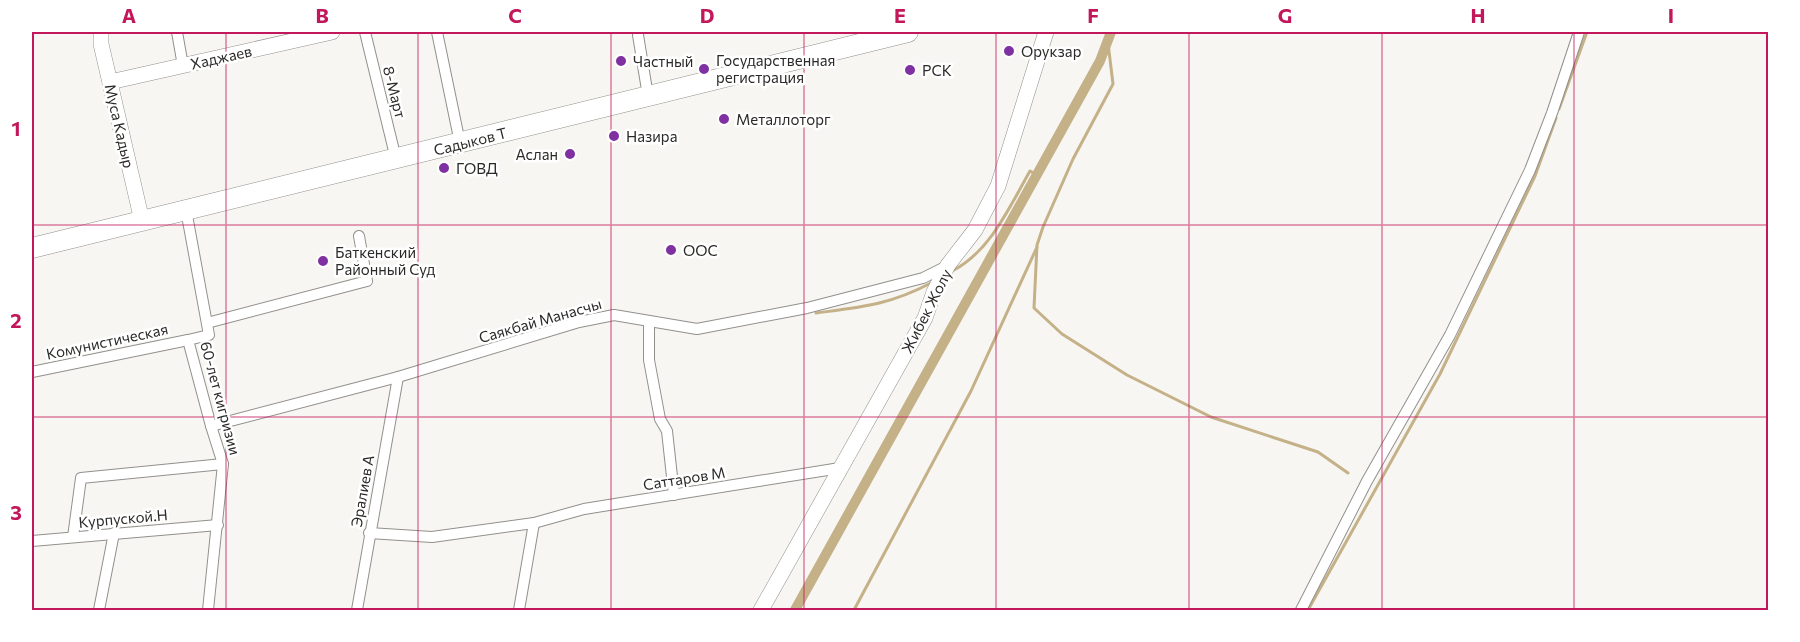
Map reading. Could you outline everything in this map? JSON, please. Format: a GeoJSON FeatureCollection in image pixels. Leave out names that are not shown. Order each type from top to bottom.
{"type":"FeatureCollection","features":[{"type":"Feature","properties":{"kind":"highway","name":"Садыков Т"},"geometry":{"type":"LineString","coordinates":[[32,248],[908,32]]}},
{"type":"Feature","properties":{"kind":"street","name":"Муса Кадыр"},"geometry":{"type":"LineString","coordinates":[[101,32],[101,44],[142,221]]}},
{"type":"Feature","properties":{"kind":"street"},"geometry":{"type":"LineString","coordinates":[[177,32],[183,66]]}},
{"type":"Feature","properties":{"kind":"street","name":"Хаджаев"},"geometry":{"type":"LineString","coordinates":[[110,82],[332,32]]}},
{"type":"Feature","properties":{"kind":"street","name":"8-Март"},"geometry":{"type":"LineString","coordinates":[[364,32],[396,159]]}},
{"type":"Feature","properties":{"kind":"street"},"geometry":{"type":"LineString","coordinates":[[437,32],[460,143]]}},
{"type":"Feature","properties":{"kind":"street","name":"Жибек Жолу"},"geometry":{"type":"LineString","coordinates":[[761,610],[925,318],[934,291],[948,265],[975,230],[998,186],[1046,32]]}},
{"type":"Feature","properties":{"kind":"street"},"geometry":{"type":"LineString","coordinates":[[1300,610],[1368,481],[1450,335],[1530,170],[1579,32]]}},
{"type":"Feature","properties":{"kind":"street"},"geometry":{"type":"LineString","coordinates":[[638,35],[648,96]]}},
{"type":"Feature","properties":{"kind":"street","name":"60-лет кигризии"},"geometry":{"type":"LineString","coordinates":[[186,210],[209,335],[188,340],[223,464],[208,610]]}},
{"type":"Feature","properties":{"kind":"street"},"geometry":{"type":"LineString","coordinates":[[207,323],[367,281],[359,236]]}},
{"type":"Feature","properties":{"kind":"street","name":"Саякбай Манасчы"},"geometry":{"type":"LineString","coordinates":[[211,426],[398,377],[579,322],[614,315],[697,329],[807,308],[923,278],[948,265]]}},
{"type":"Feature","properties":{"kind":"street"},"geometry":{"type":"LineString","coordinates":[[649,321],[649,360],[660,419],[667,431],[674,495]]}},
{"type":"Feature","properties":{"kind":"street","name":"Комунистическая"},"geometry":{"type":"LineString","coordinates":[[32,372],[188,340]]}},
{"type":"Feature","properties":{"kind":"street","name":"Эралиев А"},"geometry":{"type":"LineString","coordinates":[[357,610],[398,377]]}},
{"type":"Feature","properties":{"kind":"street"},"geometry":{"type":"LineString","coordinates":[[73,537],[81,478],[223,464]]}},
{"type":"Feature","properties":{"kind":"street","name":"Саттаров М"},"geometry":{"type":"LineString","coordinates":[[369,533],[432,537],[534,523],[584,509],[840,468]]}},
{"type":"Feature","properties":{"kind":"street"},"geometry":{"type":"LineString","coordinates":[[519,610],[534,523]]}},
{"type":"Feature","properties":{"kind":"street","name":"Курпуской.Н"},"geometry":{"type":"LineString","coordinates":[[32,542],[218,525]]}},
{"type":"Feature","properties":{"kind":"street"},"geometry":{"type":"LineString","coordinates":[[99,610],[114,533]]}},
{"type":"Feature","properties":{"kind":"waterway"},"geometry":{"type":"LineString","coordinates":[[795,610],[1100,61],[1111,32]]}},
{"type":"Feature","properties":{"kind":"waterway"},"geometry":{"type":"LineString","coordinates":[[1559,109],[1587,32]]}},
{"type":"Feature","properties":{"kind":"waterway"},"geometry":{"type":"LineString","coordinates":[[1108,43],[1113,84],[1073,159],[1043,227],[1037,245],[1034,308],[1062,334],[1127,375],[1211,417],[1318,452],[1348,473]]}},
{"type":"Feature","properties":{"kind":"waterway"},"geometry":{"type":"LineString","coordinates":[[1308,610],[1440,374],[1535,176],[1556,118]]}},
{"type":"Feature","properties":{"kind":"waterway"},"geometry":{"type":"LineString","coordinates":[[954,270],[979,251],[989,239],[1030,171],[1037,175]]}},
{"type":"Feature","properties":{"kind":"waterway"},"geometry":{"type":"LineString","coordinates":[[854,610],[971,391],[1037,247]]}},
{"type":"Feature","properties":{"kind":"waterway"},"geometry":{"type":"LineString","coordinates":[[816,313],[888,301],[931,283]]}},
{"type":"Feature","properties":{"kind":"place","name":"Орукзар"},"geometry":{"type":"Point","coordinates":[1009,51]}},
{"type":"Feature","properties":{"kind":"place","name":"Частный"},"geometry":{"type":"Point","coordinates":[621,61]}},
{"type":"Feature","properties":{"kind":"place","name":"Государственная регистрация"},"geometry":{"type":"Point","coordinates":[704,69]}},
{"type":"Feature","properties":{"kind":"place","name":"РСК"},"geometry":{"type":"Point","coordinates":[910,70]}},
{"type":"Feature","properties":{"kind":"place","name":"Металлоторг"},"geometry":{"type":"Point","coordinates":[724,119]}},
{"type":"Feature","properties":{"kind":"place","name":"Назира"},"geometry":{"type":"Point","coordinates":[614,136]}},
{"type":"Feature","properties":{"kind":"place","name":"Аслан"},"geometry":{"type":"Point","coordinates":[570,154]}},
{"type":"Feature","properties":{"kind":"place","name":"ГОВД"},"geometry":{"type":"Point","coordinates":[444,168]}},
{"type":"Feature","properties":{"kind":"place","name":"ООС"},"geometry":{"type":"Point","coordinates":[671,250]}},
{"type":"Feature","properties":{"kind":"place","name":"Баткенский Районный Суд"},"geometry":{"type":"Point","coordinates":[323,261]}}]}
